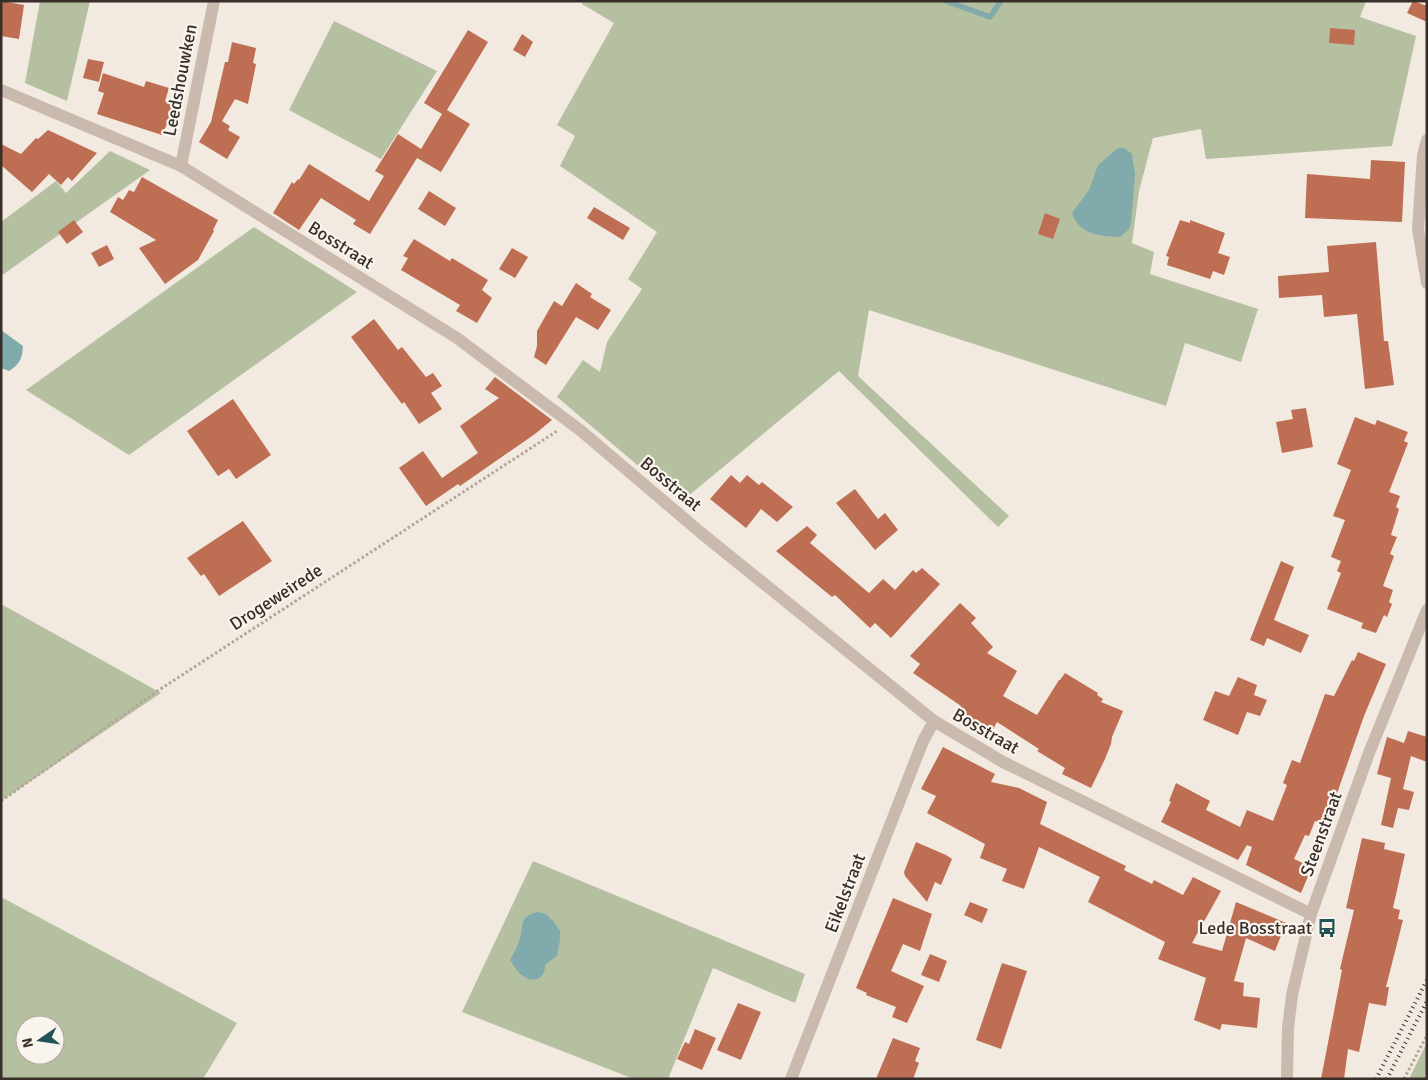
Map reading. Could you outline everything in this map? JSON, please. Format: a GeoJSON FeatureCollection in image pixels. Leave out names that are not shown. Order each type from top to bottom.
{"type":"FeatureCollection","features":[{"type":"Feature","properties":{"kind":"street","name":"Leedshouwken"},"geometry":{"type":"LineString","coordinates":[[181,166],[214,1]]}},
{"type":"Feature","properties":{"kind":"street","name":"Bosstraat"},"geometry":{"type":"LineString","coordinates":[[1,90],[181,166],[458,338],[571,423],[700,532],[934,721],[1003,762],[1311,914]]}},
{"type":"Feature","properties":{"kind":"street"},"geometry":{"type":"LineString","coordinates":[[1427,140],[1423,155],[1418,229],[1427,283]]}},
{"type":"Feature","properties":{"kind":"street","name":"Steenstraat"},"geometry":{"type":"LineString","coordinates":[[1287,1079],[1288,1028],[1292,995],[1311,914],[1369,753],[1427,610]]}},
{"type":"Feature","properties":{"kind":"street","name":"Eikelstraat"},"geometry":{"type":"LineString","coordinates":[[791,1079],[923,741],[934,721]]}},
{"type":"Feature","properties":{"kind":"path","name":"Drogeweirede"},"geometry":{"type":"LineString","coordinates":[[1,801],[159,690],[424,519],[534,445],[571,423]]}},
{"type":"Feature","properties":{"kind":"path"},"geometry":{"type":"LineString","coordinates":[[1404,1079],[1427,1035]]}},
{"type":"Feature","properties":{"kind":"green space"},"geometry":{"type":"Polygon","coordinates":[[[40,1],[90,1],[67,101],[25,83],[40,1]]]}},
{"type":"Feature","properties":{"kind":"green space"},"geometry":{"type":"Polygon","coordinates":[[[583,1],[1366,1],[1360,17],[1416,36],[1392,146],[1206,159],[1201,129],[1153,138],[1139,191],[1132,243],[1154,252],[1150,274],[1258,309],[1241,362],[1185,343],[1166,406],[869,310],[858,376],[1009,516],[998,527],[839,371],[681,502],[557,397],[583,360],[600,372],[607,342],[642,289],[628,279],[657,232],[560,166],[575,136],[557,125],[614,23],[582,4],[583,1]]]}},
{"type":"Feature","properties":{"kind":"green space"},"geometry":{"type":"Polygon","coordinates":[[[334,21],[437,71],[381,159],[289,110],[334,21]]]}},
{"type":"Feature","properties":{"kind":"green space"},"geometry":{"type":"Polygon","coordinates":[[[110,151],[150,170],[1,276],[1,222],[56,181],[66,193],[110,151]]]}},
{"type":"Feature","properties":{"kind":"green space"},"geometry":{"type":"Polygon","coordinates":[[[254,227],[357,292],[129,455],[26,390],[254,227]]]}},
{"type":"Feature","properties":{"kind":"green space"},"geometry":{"type":"Polygon","coordinates":[[[1,604],[161,693],[1,801],[1,604]]]}},
{"type":"Feature","properties":{"kind":"green space"},"geometry":{"type":"Polygon","coordinates":[[[533,861],[805,974],[795,1003],[713,968],[668,1079],[634,1079],[462,1012],[533,861]]]}},
{"type":"Feature","properties":{"kind":"green space"},"geometry":{"type":"Polygon","coordinates":[[[1,897],[237,1023],[203,1079],[1,1079],[1,897]]]}},
{"type":"Feature","properties":{"kind":"green space"},"geometry":{"type":"Polygon","coordinates":[[[1427,1042],[1427,1079],[1409,1079],[1427,1042]]]}},
{"type":"Feature","properties":{"kind":"water"},"geometry":{"type":"Polygon","coordinates":[[[1118,148],[1124,148],[1132,154],[1135,174],[1131,224],[1128,230],[1120,237],[1098,235],[1080,226],[1072,213],[1089,190],[1098,165],[1118,148]]]}},
{"type":"Feature","properties":{"kind":"water"},"geometry":{"type":"Polygon","coordinates":[[[1,330],[23,346],[20,361],[9,371],[1,368],[1,330]]]}},
{"type":"Feature","properties":{"kind":"water"},"geometry":{"type":"Polygon","coordinates":[[[537,912],[546,914],[554,922],[560,931],[560,940],[557,956],[545,965],[544,973],[541,976],[531,979],[521,974],[510,960],[521,936],[524,919],[537,912]]]}},
{"type":"Feature","properties":{"kind":"building"},"geometry":{"type":"Polygon","coordinates":[[[1,1],[24,5],[19,39],[1,36],[1,1]]]}},
{"type":"Feature","properties":{"kind":"building"},"geometry":{"type":"Polygon","coordinates":[[[1413,1],[1427,6],[1427,22],[1407,13],[1413,1]]]}},
{"type":"Feature","properties":{"kind":"building"},"geometry":{"type":"Polygon","coordinates":[[[1330,28],[1355,30],[1354,45],[1329,43],[1330,28]]]}},
{"type":"Feature","properties":{"kind":"building"},"geometry":{"type":"Polygon","coordinates":[[[468,30],[488,42],[447,110],[470,124],[441,172],[417,158],[370,234],[353,224],[356,220],[321,198],[299,230],[273,213],[292,182],[294,184],[299,180],[309,164],[369,201],[384,176],[375,171],[398,134],[421,149],[442,114],[424,103],[468,30]]]}},
{"type":"Feature","properties":{"kind":"building"},"geometry":{"type":"Polygon","coordinates":[[[522,34],[533,42],[525,57],[513,50],[522,34]]]}},
{"type":"Feature","properties":{"kind":"building"},"geometry":{"type":"Polygon","coordinates":[[[232,42],[256,48],[253,63],[256,64],[248,104],[235,99],[222,121],[230,126],[228,130],[240,137],[227,159],[199,142],[211,122],[225,62],[228,62],[232,42]]]}},
{"type":"Feature","properties":{"kind":"building"},"geometry":{"type":"Polygon","coordinates":[[[88,59],[104,62],[99,82],[83,78],[88,59]]]}},
{"type":"Feature","properties":{"kind":"building"},"geometry":{"type":"Polygon","coordinates":[[[103,73],[144,87],[146,81],[169,88],[165,101],[175,106],[162,135],[97,114],[104,93],[98,91],[103,73]]]}},
{"type":"Feature","properties":{"kind":"building"},"geometry":{"type":"Polygon","coordinates":[[[48,130],[97,153],[72,181],[68,177],[61,185],[49,174],[32,192],[1,165],[1,144],[21,154],[36,138],[38,139],[48,130]]]}},
{"type":"Feature","properties":{"kind":"building"},"geometry":{"type":"Polygon","coordinates":[[[1371,160],[1405,162],[1402,222],[1305,218],[1307,174],[1370,179],[1371,160]]]}},
{"type":"Feature","properties":{"kind":"building"},"geometry":{"type":"Polygon","coordinates":[[[142,177],[218,220],[198,260],[165,284],[139,248],[156,240],[110,212],[118,197],[123,200],[129,190],[134,192],[142,177]]]}},
{"type":"Feature","properties":{"kind":"building"},"geometry":{"type":"Polygon","coordinates":[[[429,191],[456,208],[445,226],[418,209],[429,191]]]}},
{"type":"Feature","properties":{"kind":"building"},"geometry":{"type":"Polygon","coordinates":[[[594,207],[630,228],[623,240],[587,218],[594,207]]]}},
{"type":"Feature","properties":{"kind":"building"},"geometry":{"type":"Polygon","coordinates":[[[1045,213],[1060,219],[1053,239],[1038,234],[1045,213]]]}},
{"type":"Feature","properties":{"kind":"building"},"geometry":{"type":"Polygon","coordinates":[[[74,220],[83,232],[67,244],[58,232],[74,220]]]}},
{"type":"Feature","properties":{"kind":"building"},"geometry":{"type":"Polygon","coordinates":[[[1180,220],[1190,223],[1190,220],[1225,233],[1218,253],[1230,257],[1224,275],[1213,271],[1210,279],[1167,265],[1169,257],[1166,256],[1180,220]]]}},
{"type":"Feature","properties":{"kind":"building"},"geometry":{"type":"Polygon","coordinates":[[[414,239],[450,261],[452,258],[488,280],[482,290],[492,298],[477,323],[456,311],[460,305],[401,270],[408,258],[403,256],[414,239]]]}},
{"type":"Feature","properties":{"kind":"building"},"geometry":{"type":"Polygon","coordinates":[[[1376,242],[1384,341],[1388,341],[1394,385],[1365,389],[1357,314],[1324,317],[1322,295],[1279,298],[1278,276],[1329,272],[1327,246],[1376,242]]]}},
{"type":"Feature","properties":{"kind":"building"},"geometry":{"type":"Polygon","coordinates":[[[107,245],[114,259],[99,267],[91,253],[107,245]]]}},
{"type":"Feature","properties":{"kind":"building"},"geometry":{"type":"Polygon","coordinates":[[[512,248],[528,257],[515,278],[499,269],[512,248]]]}},
{"type":"Feature","properties":{"kind":"building"},"geometry":{"type":"Polygon","coordinates":[[[576,283],[592,294],[590,297],[611,310],[598,330],[576,317],[546,365],[534,357],[537,346],[537,331],[554,301],[562,306],[576,283]]]}},
{"type":"Feature","properties":{"kind":"building"},"geometry":{"type":"Polygon","coordinates":[[[374,319],[398,350],[402,347],[426,377],[433,373],[442,386],[431,393],[442,409],[419,424],[404,402],[402,404],[351,337],[374,319]]]}},
{"type":"Feature","properties":{"kind":"building"},"geometry":{"type":"Polygon","coordinates":[[[495,377],[552,420],[460,486],[458,484],[426,506],[399,468],[423,451],[442,478],[478,453],[460,426],[499,398],[485,389],[495,377]]]}},
{"type":"Feature","properties":{"kind":"building"},"geometry":{"type":"Polygon","coordinates":[[[233,399],[271,455],[236,479],[229,469],[218,476],[187,431],[233,399]]]}},
{"type":"Feature","properties":{"kind":"building"},"geometry":{"type":"Polygon","coordinates":[[[1306,408],[1313,447],[1282,453],[1276,422],[1293,419],[1291,410],[1306,408]]]}},
{"type":"Feature","properties":{"kind":"building"},"geometry":{"type":"Polygon","coordinates":[[[1355,417],[1375,425],[1377,420],[1408,432],[1404,441],[1408,443],[1389,492],[1400,496],[1396,507],[1399,509],[1391,535],[1397,537],[1390,554],[1394,556],[1383,586],[1393,590],[1389,602],[1392,604],[1387,617],[1384,615],[1376,633],[1361,628],[1363,623],[1327,609],[1341,573],[1337,571],[1341,561],[1331,557],[1345,520],[1333,516],[1351,470],[1337,464],[1355,417]]]}},
{"type":"Feature","properties":{"kind":"building"},"geometry":{"type":"Polygon","coordinates":[[[731,475],[740,483],[747,475],[759,485],[762,482],[793,507],[777,522],[761,509],[746,528],[710,499],[731,475]]]}},
{"type":"Feature","properties":{"kind":"building"},"geometry":{"type":"Polygon","coordinates":[[[855,489],[878,519],[885,513],[898,530],[875,550],[836,503],[855,489]]]}},
{"type":"Feature","properties":{"kind":"building"},"geometry":{"type":"Polygon","coordinates":[[[243,521],[272,561],[219,596],[204,574],[201,576],[187,558],[243,521]]]}},
{"type":"Feature","properties":{"kind":"building"},"geometry":{"type":"Polygon","coordinates":[[[807,526],[817,535],[810,543],[869,593],[883,579],[895,590],[913,570],[916,573],[922,568],[940,584],[891,638],[875,623],[870,628],[835,595],[832,597],[776,551],[807,526]]]}},
{"type":"Feature","properties":{"kind":"building"},"geometry":{"type":"Polygon","coordinates":[[[1281,561],[1294,567],[1274,620],[1309,635],[1301,653],[1267,638],[1264,646],[1250,640],[1281,561]]]}},
{"type":"Feature","properties":{"kind":"building"},"geometry":{"type":"Polygon","coordinates":[[[960,603],[976,618],[971,623],[993,647],[987,653],[1017,671],[1003,696],[1037,715],[1065,673],[1098,693],[1097,695],[1103,699],[1101,702],[1123,711],[1105,759],[1091,788],[1062,774],[1065,768],[1037,751],[1039,749],[997,722],[990,735],[956,714],[961,706],[913,673],[920,664],[910,656],[960,603]]]}},
{"type":"Feature","properties":{"kind":"building"},"geometry":{"type":"Polygon","coordinates":[[[1358,652],[1386,664],[1364,716],[1326,825],[1315,821],[1309,836],[1305,835],[1294,859],[1312,867],[1301,893],[1246,865],[1252,847],[1247,845],[1238,860],[1161,822],[1171,802],[1169,801],[1176,783],[1210,801],[1206,810],[1240,827],[1247,810],[1273,821],[1287,785],[1283,783],[1292,760],[1300,763],[1325,694],[1334,696],[1358,652]]]}},
{"type":"Feature","properties":{"kind":"building"},"geometry":{"type":"Polygon","coordinates":[[[1238,677],[1257,685],[1254,695],[1267,700],[1260,716],[1247,712],[1238,735],[1203,720],[1215,691],[1229,696],[1238,677]]]}},
{"type":"Feature","properties":{"kind":"building"},"geometry":{"type":"Polygon","coordinates":[[[1408,731],[1427,737],[1427,762],[1411,756],[1403,789],[1414,792],[1409,810],[1398,808],[1393,828],[1381,825],[1391,778],[1377,774],[1387,737],[1404,743],[1408,731]]]}},
{"type":"Feature","properties":{"kind":"building"},"geometry":{"type":"Polygon","coordinates":[[[943,747],[995,774],[991,782],[1019,788],[1047,802],[1040,824],[1126,866],[1124,870],[1152,884],[1154,880],[1183,895],[1193,877],[1221,891],[1192,943],[1222,951],[1236,902],[1286,923],[1275,951],[1246,938],[1234,981],[1244,983],[1243,996],[1260,998],[1257,1028],[1222,1024],[1220,1030],[1194,1020],[1206,978],[1158,959],[1165,942],[1088,902],[1100,877],[1039,847],[1024,889],[1002,881],[1007,869],[980,858],[985,844],[927,813],[936,796],[921,789],[943,747]]]}},
{"type":"Feature","properties":{"kind":"building"},"geometry":{"type":"Polygon","coordinates":[[[1362,838],[1385,843],[1384,849],[1405,854],[1393,908],[1400,910],[1398,919],[1403,920],[1386,987],[1389,987],[1386,1006],[1369,1003],[1359,1052],[1348,1049],[1344,1079],[1321,1079],[1342,970],[1340,969],[1354,910],[1346,908],[1362,838]]]}},
{"type":"Feature","properties":{"kind":"building"},"geometry":{"type":"Polygon","coordinates":[[[916,842],[952,859],[941,885],[935,882],[927,902],[905,876],[904,872],[916,842]]]}},
{"type":"Feature","properties":{"kind":"building"},"geometry":{"type":"Polygon","coordinates":[[[893,898],[932,914],[920,951],[903,944],[891,971],[924,986],[907,1023],[892,1017],[896,1007],[866,995],[867,993],[856,988],[893,898]]]}},
{"type":"Feature","properties":{"kind":"building"},"geometry":{"type":"Polygon","coordinates":[[[970,902],[988,909],[982,923],[964,915],[970,902]]]}},
{"type":"Feature","properties":{"kind":"building"},"geometry":{"type":"Polygon","coordinates":[[[930,954],[947,961],[939,982],[921,975],[930,954]]]}},
{"type":"Feature","properties":{"kind":"building"},"geometry":{"type":"Polygon","coordinates":[[[1002,963],[1027,971],[1001,1049],[976,1040],[1002,963]]]}},
{"type":"Feature","properties":{"kind":"building"},"geometry":{"type":"Polygon","coordinates":[[[738,1003],[761,1012],[741,1060],[717,1050],[738,1003]]]}},
{"type":"Feature","properties":{"kind":"building"},"geometry":{"type":"Polygon","coordinates":[[[695,1029],[716,1038],[702,1070],[677,1059],[685,1042],[689,1044],[695,1029]]]}},
{"type":"Feature","properties":{"kind":"building"},"geometry":{"type":"Polygon","coordinates":[[[893,1038],[920,1048],[915,1061],[919,1063],[913,1079],[876,1079],[893,1038]]]}},
{"type":"Feature","properties":{"kind":"waterway"},"geometry":{"type":"LineString","coordinates":[[946,1],[990,17],[1001,1]]}},
{"type":"Feature","properties":{"kind":"railway"},"geometry":{"type":"LineString","coordinates":[[1376,1079],[1427,980]]}},
{"type":"Feature","properties":{"kind":"railway"},"geometry":{"type":"LineString","coordinates":[[1387,1079],[1427,1001]]}},
{"type":"Feature","properties":{"kind":"place","name":"Lede Bosstraat"},"geometry":{"type":"Point","coordinates":[1327,928]}}]}
